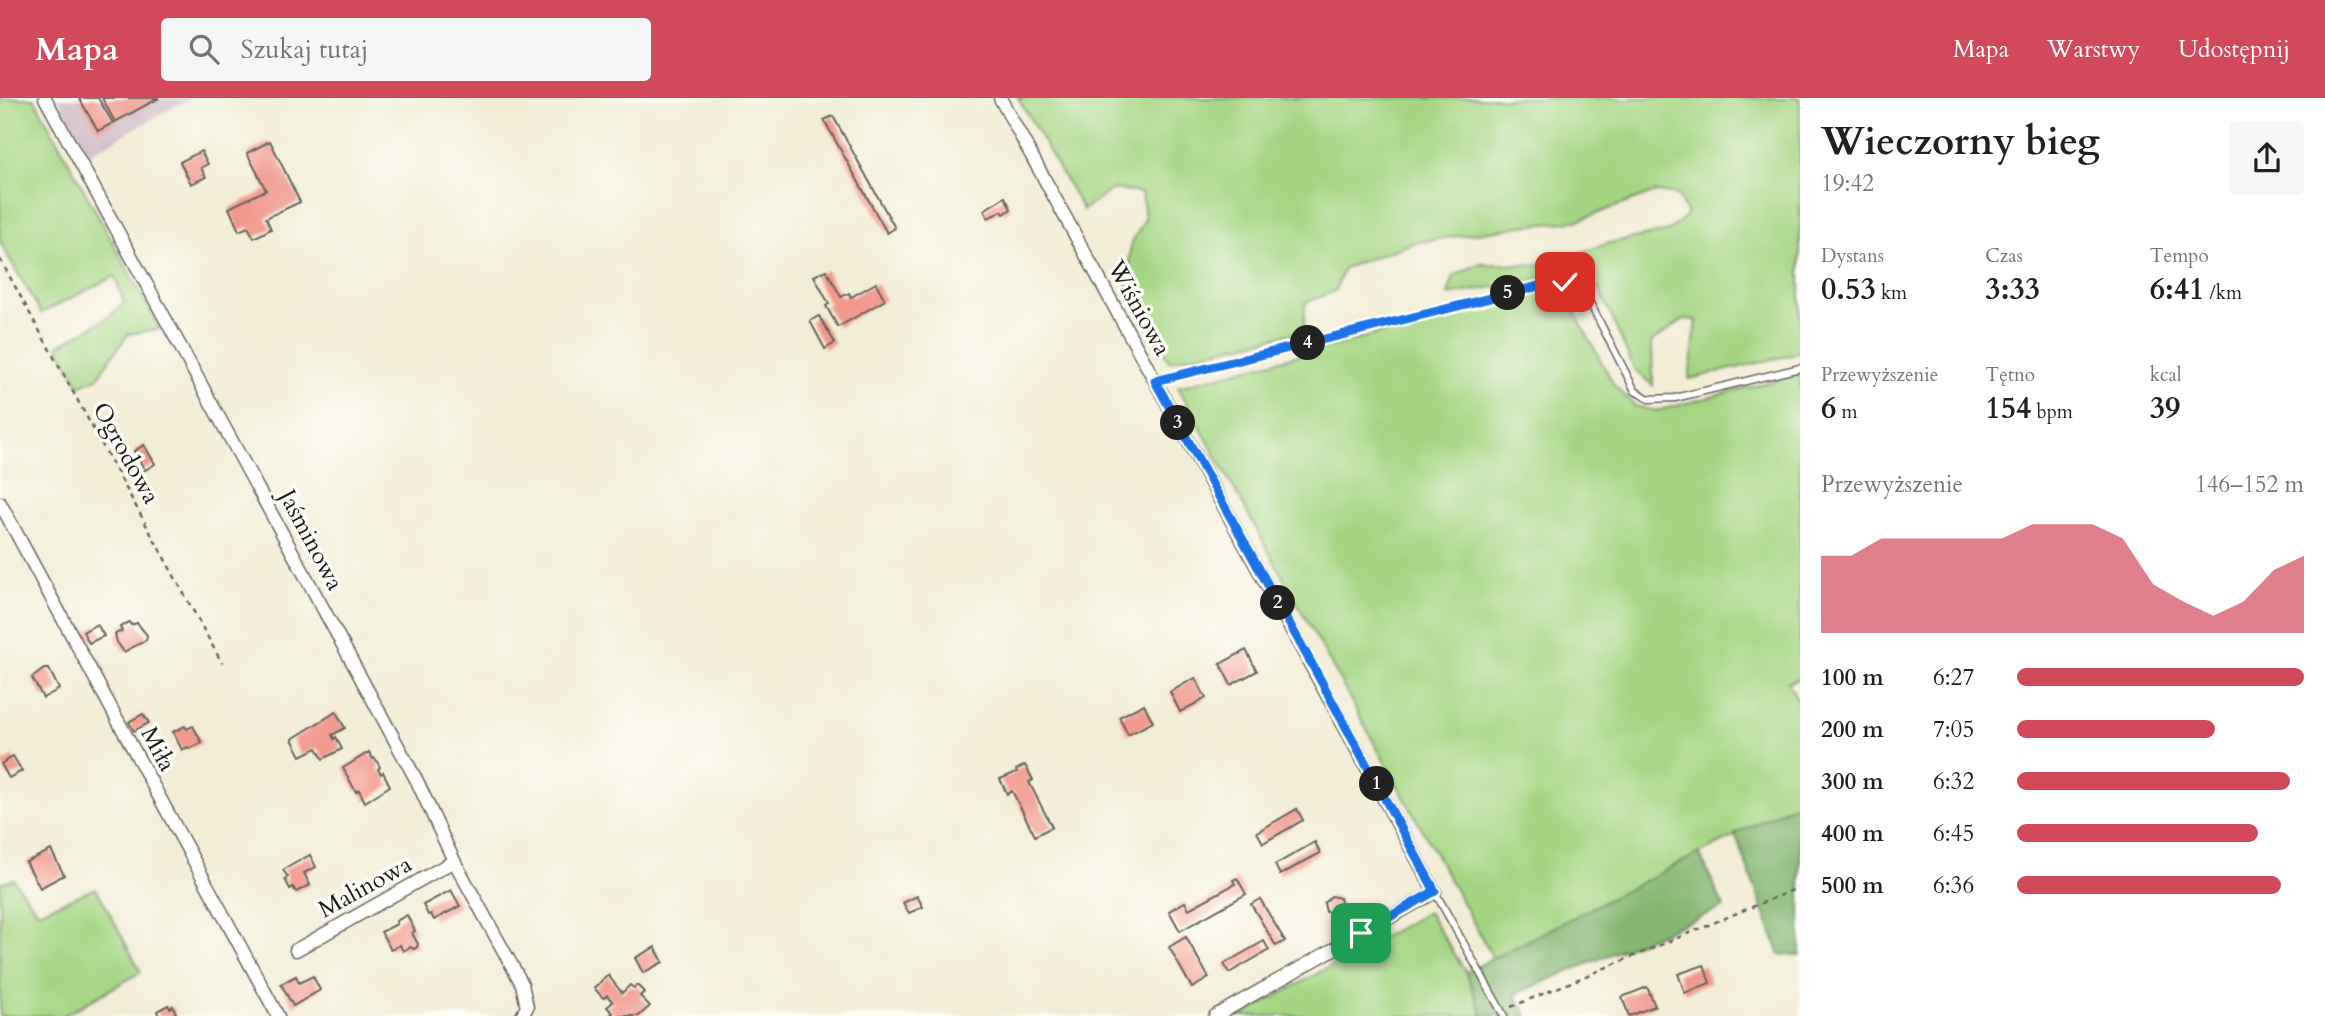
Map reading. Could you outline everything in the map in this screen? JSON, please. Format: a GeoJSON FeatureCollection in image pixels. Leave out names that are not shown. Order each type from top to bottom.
{"type":"FeatureCollection","features":[{"type":"Feature","properties":{"kind":"street","name":"Jaśminowa"},"geometry":{"type":"LineString","coordinates":[[45,98],[417,781],[454,861],[522,984],[525,1012]]}},
{"type":"Feature","properties":{"kind":"street","name":"Wiśniowa"},"geometry":{"type":"LineString","coordinates":[[1000,98],[1435,891]]}},
{"type":"Feature","properties":{"kind":"street","name":"Miła"},"geometry":{"type":"LineString","coordinates":[[0,503],[278,1016]]}},
{"type":"Feature","properties":{"kind":"street","name":"Malinowa"},"geometry":{"type":"LineString","coordinates":[[296,950],[454,861]]}},
{"type":"Feature","properties":{"kind":"street"},"geometry":{"type":"LineString","coordinates":[[1215,1016],[1435,891]]}},
{"type":"Feature","properties":{"kind":"lane"},"geometry":{"type":"LineString","coordinates":[[1155,381],[1555,282],[1565,282],[1575,287],[1588,301],[1629,383],[1641,396],[1661,400],[1675,398],[1800,368]]}},
{"type":"Feature","properties":{"kind":"lane","name":"Wiśniowa"},"geometry":{"type":"LineString","coordinates":[[1435,891],[1503,1014]]}},
{"type":"Feature","properties":{"kind":"path","name":"Ogrodowa"},"geometry":{"type":"LineString","coordinates":[[0,259],[222,663]]}},
{"type":"Feature","properties":{"kind":"path"},"geometry":{"type":"LineString","coordinates":[[1503,1014],[1800,887]]}},
{"type":"Feature","properties":{"kind":"shaded area"},"geometry":{"type":"Polygon","coordinates":[[[58,98],[191,98],[89,154],[58,98]]]}},
{"type":"Feature","properties":{"kind":"green space"},"geometry":{"type":"Polygon","coordinates":[[[0,98],[34,98],[160,329],[128,334],[97,378],[80,386],[58,346],[104,320],[124,304],[115,276],[41,313],[0,242],[0,98]]]}},
{"type":"Feature","properties":{"kind":"green space"},"geometry":{"type":"Polygon","coordinates":[[[1018,98],[1800,98],[1800,353],[1689,379],[1697,320],[1684,319],[1652,342],[1653,386],[1634,369],[1599,288],[1572,274],[1448,295],[1454,276],[1478,264],[1544,265],[1609,243],[1669,231],[1687,215],[1678,195],[1656,192],[1576,221],[1522,226],[1413,243],[1344,268],[1335,291],[1305,303],[1304,331],[1169,361],[1127,292],[1131,244],[1145,219],[1142,193],[1113,189],[1083,210],[1018,98]]]}},
{"type":"Feature","properties":{"kind":"green space"},"geometry":{"type":"Polygon","coordinates":[[[1544,290],[1558,293],[1572,307],[1614,385],[1635,406],[1656,411],[1800,374],[1800,679],[1788,682],[1800,705],[1800,802],[1494,960],[1178,387],[1544,290]]]}},
{"type":"Feature","properties":{"kind":"green space"},"geometry":{"type":"Polygon","coordinates":[[[1800,802],[1800,955],[1780,955],[1735,834],[1800,802]]]}},
{"type":"Feature","properties":{"kind":"green space"},"geometry":{"type":"Polygon","coordinates":[[[1699,853],[1724,907],[1515,994],[1527,1016],[1483,1016],[1466,972],[1699,853]]]}},
{"type":"Feature","properties":{"kind":"green space"},"geometry":{"type":"Polygon","coordinates":[[[13,879],[38,912],[96,888],[141,972],[63,1016],[0,1016],[0,883],[13,879]]]}},
{"type":"Feature","properties":{"kind":"green space"},"geometry":{"type":"Polygon","coordinates":[[[1428,912],[1466,972],[1483,1016],[1241,1016],[1428,912]]]}},
{"type":"Feature","properties":{"kind":"building"},"geometry":{"type":"Polygon","coordinates":[[[79,98],[98,98],[113,123],[98,131],[79,98]]]}},
{"type":"Feature","properties":{"kind":"building"},"geometry":{"type":"Polygon","coordinates":[[[102,98],[159,98],[115,122],[102,98]]]}},
{"type":"Feature","properties":{"kind":"building"},"geometry":{"type":"Polygon","coordinates":[[[833,116],[895,228],[887,233],[824,120],[833,116]]]}},
{"type":"Feature","properties":{"kind":"building"},"geometry":{"type":"Polygon","coordinates":[[[270,141],[300,202],[266,218],[271,229],[254,238],[248,227],[239,231],[229,208],[266,190],[247,153],[270,141]]]}},
{"type":"Feature","properties":{"kind":"building"},"geometry":{"type":"Polygon","coordinates":[[[201,151],[208,164],[201,168],[206,177],[191,184],[180,162],[201,151]]]}},
{"type":"Feature","properties":{"kind":"building"},"geometry":{"type":"Polygon","coordinates":[[[1005,197],[1011,209],[1004,214],[1002,211],[988,218],[984,210],[1005,197]]]}},
{"type":"Feature","properties":{"kind":"building"},"geometry":{"type":"Polygon","coordinates":[[[826,270],[841,297],[849,293],[851,297],[876,283],[885,300],[838,327],[814,276],[826,270]]]}},
{"type":"Feature","properties":{"kind":"building"},"geometry":{"type":"Polygon","coordinates":[[[819,316],[835,343],[825,349],[810,321],[819,316]]]}},
{"type":"Feature","properties":{"kind":"building"},"geometry":{"type":"Polygon","coordinates":[[[144,445],[155,464],[145,470],[134,451],[144,445]]]}},
{"type":"Feature","properties":{"kind":"building"},"geometry":{"type":"Polygon","coordinates":[[[129,622],[131,625],[137,623],[147,635],[146,640],[124,652],[115,634],[122,631],[120,627],[129,622]]]}},
{"type":"Feature","properties":{"kind":"building"},"geometry":{"type":"Polygon","coordinates":[[[97,624],[104,636],[89,643],[83,632],[97,624]]]}},
{"type":"Feature","properties":{"kind":"building"},"geometry":{"type":"Polygon","coordinates":[[[1246,650],[1257,671],[1231,685],[1220,664],[1246,650]]]}},
{"type":"Feature","properties":{"kind":"building"},"geometry":{"type":"Polygon","coordinates":[[[44,669],[49,669],[59,689],[43,698],[32,678],[44,669]]]}},
{"type":"Feature","properties":{"kind":"building"},"geometry":{"type":"Polygon","coordinates":[[[1195,678],[1206,698],[1180,712],[1170,692],[1195,678]]]}},
{"type":"Feature","properties":{"kind":"building"},"geometry":{"type":"Polygon","coordinates":[[[1144,704],[1153,722],[1128,735],[1119,717],[1144,704]]]}},
{"type":"Feature","properties":{"kind":"building"},"geometry":{"type":"Polygon","coordinates":[[[336,712],[345,728],[332,735],[342,749],[323,759],[317,748],[301,756],[292,739],[336,712]]]}},
{"type":"Feature","properties":{"kind":"building"},"geometry":{"type":"Polygon","coordinates":[[[143,714],[149,723],[134,731],[129,722],[143,714]]]}},
{"type":"Feature","properties":{"kind":"building"},"geometry":{"type":"Polygon","coordinates":[[[185,726],[187,729],[193,726],[202,743],[182,750],[173,732],[185,726]]]}},
{"type":"Feature","properties":{"kind":"building"},"geometry":{"type":"Polygon","coordinates":[[[369,752],[390,786],[365,802],[359,790],[356,792],[343,768],[369,752]]]}},
{"type":"Feature","properties":{"kind":"building"},"geometry":{"type":"Polygon","coordinates":[[[13,756],[22,771],[9,778],[1,764],[13,756]]]}},
{"type":"Feature","properties":{"kind":"building"},"geometry":{"type":"Polygon","coordinates":[[[1025,765],[1033,780],[1029,782],[1052,827],[1035,836],[1012,791],[1007,794],[1000,779],[1017,772],[1016,770],[1025,765]]]}},
{"type":"Feature","properties":{"kind":"building"},"geometry":{"type":"Polygon","coordinates":[[[1297,809],[1303,820],[1263,843],[1257,832],[1297,809]]]}},
{"type":"Feature","properties":{"kind":"building"},"geometry":{"type":"Polygon","coordinates":[[[1315,842],[1320,853],[1280,875],[1275,865],[1315,842]]]}},
{"type":"Feature","properties":{"kind":"building"},"geometry":{"type":"Polygon","coordinates":[[[51,850],[64,875],[40,888],[26,862],[51,850]]]}},
{"type":"Feature","properties":{"kind":"building"},"geometry":{"type":"Polygon","coordinates":[[[310,855],[316,867],[304,873],[310,885],[296,892],[293,887],[290,889],[285,879],[288,877],[283,870],[310,855]]]}},
{"type":"Feature","properties":{"kind":"building"},"geometry":{"type":"Polygon","coordinates":[[[1237,878],[1246,894],[1180,931],[1169,911],[1185,902],[1189,909],[1235,884],[1233,880],[1237,878]]]}},
{"type":"Feature","properties":{"kind":"building"},"geometry":{"type":"Polygon","coordinates":[[[451,890],[460,906],[434,920],[423,905],[451,890]]]}},
{"type":"Feature","properties":{"kind":"building"},"geometry":{"type":"Polygon","coordinates":[[[917,896],[923,907],[909,913],[903,903],[917,896]]]}},
{"type":"Feature","properties":{"kind":"building"},"geometry":{"type":"Polygon","coordinates":[[[1331,896],[1340,898],[1342,907],[1336,914],[1326,912],[1324,903],[1331,896]]]}},
{"type":"Feature","properties":{"kind":"building"},"geometry":{"type":"Polygon","coordinates":[[[1260,899],[1285,941],[1276,946],[1251,904],[1260,899]]]}},
{"type":"Feature","properties":{"kind":"building"},"geometry":{"type":"Polygon","coordinates":[[[407,915],[415,931],[412,933],[417,947],[403,951],[400,945],[391,950],[381,932],[407,915]]]}},
{"type":"Feature","properties":{"kind":"building"},"geometry":{"type":"Polygon","coordinates":[[[1186,937],[1209,978],[1192,988],[1169,947],[1186,937]]]}},
{"type":"Feature","properties":{"kind":"building"},"geometry":{"type":"Polygon","coordinates":[[[1264,941],[1269,950],[1229,973],[1224,964],[1264,941]]]}},
{"type":"Feature","properties":{"kind":"building"},"geometry":{"type":"Polygon","coordinates":[[[655,947],[663,962],[643,973],[635,958],[655,947]]]}},
{"type":"Feature","properties":{"kind":"building"},"geometry":{"type":"Polygon","coordinates":[[[1704,965],[1710,983],[1685,993],[1678,974],[1704,965]]]}},
{"type":"Feature","properties":{"kind":"building"},"geometry":{"type":"Polygon","coordinates":[[[608,975],[622,993],[630,985],[634,988],[637,985],[644,992],[640,996],[650,1006],[639,1016],[609,1016],[613,1013],[607,1007],[613,1002],[607,995],[603,998],[594,988],[608,975]]]}},
{"type":"Feature","properties":{"kind":"building"},"geometry":{"type":"Polygon","coordinates":[[[296,976],[299,983],[313,976],[320,990],[293,1006],[281,984],[296,976]]]}},
{"type":"Feature","properties":{"kind":"building"},"geometry":{"type":"Polygon","coordinates":[[[1647,987],[1655,1006],[1629,1016],[1622,997],[1647,987]]]}},
{"type":"Feature","properties":{"kind":"building"},"geometry":{"type":"Polygon","coordinates":[[[168,1005],[170,1008],[173,1006],[176,1013],[174,1016],[159,1016],[157,1011],[168,1005]]]}},
{"type":"Feature","properties":{"kind":"route"},"geometry":{"type":"LineString","coordinates":[[1361,933],[1435,891],[1155,381],[1555,282],[1565,282]]}}]}
